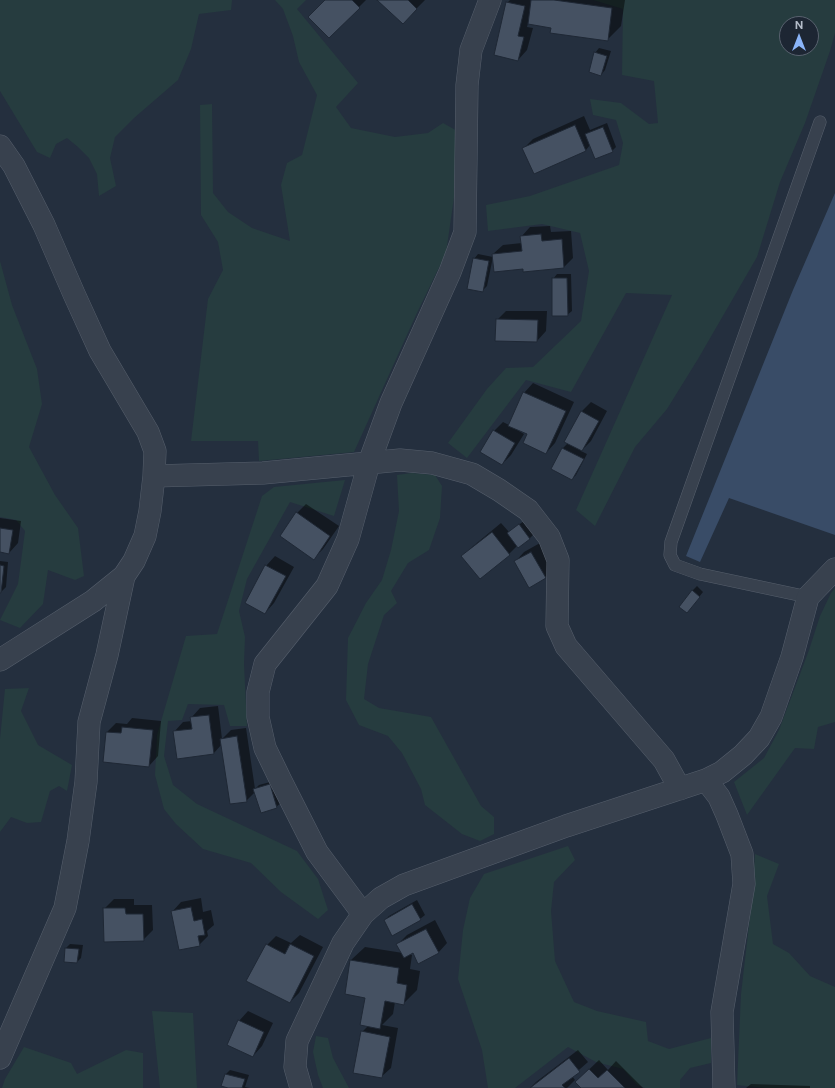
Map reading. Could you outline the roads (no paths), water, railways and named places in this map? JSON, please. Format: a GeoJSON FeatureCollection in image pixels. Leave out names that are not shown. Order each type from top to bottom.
{"type":"FeatureCollection","features":[{"type":"Feature","properties":{"kind":"street"},"geometry":{"type":"LineString","coordinates":[[363,914],[317,852],[265,748],[258,717],[258,692],[265,664],[326,586],[348,539],[369,463],[391,403],[450,272],[465,232],[467,85],[471,50],[490,0]]}},
{"type":"Feature","properties":{"kind":"street"},"geometry":{"type":"LineString","coordinates":[[0,146],[14,166],[44,225],[100,350],[148,432],[155,451],[150,511],[145,536],[134,561],[124,576],[93,601],[0,660]]}},
{"type":"Feature","properties":{"kind":"street"},"geometry":{"type":"LineString","coordinates":[[154,476],[262,473],[400,460],[432,463],[472,474],[499,490],[528,510],[549,537],[558,560],[557,626],[566,646],[664,760],[680,789]]}},
{"type":"Feature","properties":{"kind":"street"},"geometry":{"type":"LineString","coordinates":[[301,1088],[295,1066],[297,1041],[343,943],[363,914],[381,898],[404,885],[566,826],[706,780],[722,772],[759,738],[771,717],[792,657],[808,596],[835,569]]}},
{"type":"Feature","properties":{"kind":"street"},"geometry":{"type":"LineString","coordinates":[[0,1058],[65,908],[78,841],[85,790],[89,722],[107,655],[124,576]]}},
{"type":"Feature","properties":{"kind":"street"},"geometry":{"type":"LineString","coordinates":[[706,780],[719,797],[742,854],[744,884],[722,1012],[724,1088]]}},
{"type":"Feature","properties":{"kind":"lane"},"geometry":{"type":"LineString","coordinates":[[808,596],[700,574],[675,565],[670,555],[670,542],[820,122]]}},
{"type":"Feature","properties":{"kind":"water"},"geometry":{"type":"Polygon","coordinates":[[[835,193],[835,535],[729,498],[700,562],[686,556],[793,290],[835,193]]]}}]}
